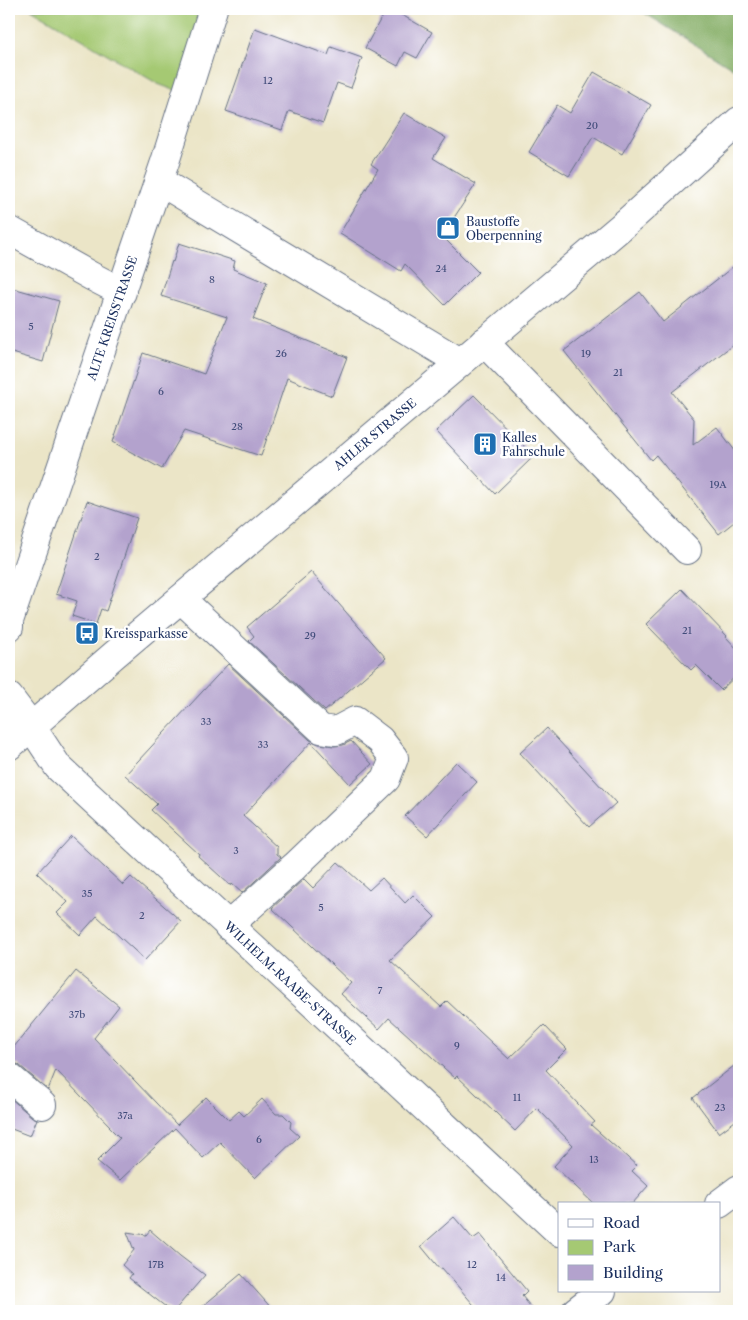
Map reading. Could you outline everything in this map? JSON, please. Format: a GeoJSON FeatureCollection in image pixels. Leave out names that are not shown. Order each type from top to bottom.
{"type":"FeatureCollection","features":[{"type":"Feature","properties":{"kind":"street","name":"ALTE KREISSTRASSE"},"geometry":{"type":"LineString","coordinates":[[9,627],[9,621],[122,292],[213,9]]}},
{"type":"Feature","properties":{"kind":"street","name":"AHLER STRASSE"},"geometry":{"type":"LineString","coordinates":[[9,746],[628,221],[739,121]]}},
{"type":"Feature","properties":{"kind":"street"},"geometry":{"type":"LineString","coordinates":[[158,181],[460,362]]}},
{"type":"Feature","properties":{"kind":"street"},"geometry":{"type":"LineString","coordinates":[[9,230],[122,292]]}},
{"type":"Feature","properties":{"kind":"street"},"geometry":{"type":"LineString","coordinates":[[484,342],[686,550]]}},
{"type":"Feature","properties":{"kind":"street"},"geometry":{"type":"LineString","coordinates":[[181,599],[321,729],[336,731],[355,721],[380,740],[394,758],[386,779],[295,866],[228,926]]}},
{"type":"Feature","properties":{"kind":"street"},"geometry":{"type":"LineString","coordinates":[[9,697],[32,726]]}},
{"type":"Feature","properties":{"kind":"street","name":"WILHELM-RAABE-STRASSE"},"geometry":{"type":"LineString","coordinates":[[32,726],[58,767],[558,1231]]}},
{"type":"Feature","properties":{"kind":"street"},"geometry":{"type":"LineString","coordinates":[[9,1076],[42,1105]]}},
{"type":"Feature","properties":{"kind":"street"},"geometry":{"type":"LineString","coordinates":[[720,1203],[739,1190]]}},
{"type":"Feature","properties":{"kind":"street"},"geometry":{"type":"LineString","coordinates":[[576,1311],[601,1292]]}},
{"type":"Feature","properties":{"kind":"green space"},"geometry":{"type":"Polygon","coordinates":[[[31,9],[207,9],[182,93],[158,84],[31,9]]]}},
{"type":"Feature","properties":{"kind":"green space"},"geometry":{"type":"Polygon","coordinates":[[[638,9],[739,9],[739,72],[638,9]]]}},
{"type":"Feature","properties":{"kind":"building"},"geometry":{"type":"Polygon","coordinates":[[[386,9],[391,9],[432,32],[417,58],[405,52],[398,66],[365,48],[386,9]]]}},
{"type":"Feature","properties":{"kind":"building"},"geometry":{"type":"Polygon","coordinates":[[[255,28],[328,55],[331,47],[362,58],[351,88],[337,83],[323,123],[289,111],[282,130],[226,111],[255,28]]]}},
{"type":"Feature","properties":{"kind":"building"},"geometry":{"type":"Polygon","coordinates":[[[594,72],[651,105],[622,154],[593,137],[569,176],[529,152],[557,105],[570,113],[594,72]]]}},
{"type":"Feature","properties":{"kind":"building"},"geometry":{"type":"Polygon","coordinates":[[[404,113],[446,138],[433,158],[476,184],[442,236],[478,272],[445,305],[405,264],[401,271],[340,233],[378,169],[371,164],[404,113]]]}},
{"type":"Feature","properties":{"kind":"building"},"geometry":{"type":"Polygon","coordinates":[[[179,243],[235,261],[233,269],[267,283],[253,319],[347,357],[332,396],[287,378],[261,456],[184,431],[162,469],[113,442],[143,353],[204,374],[227,317],[161,296],[179,243]]]}},
{"type":"Feature","properties":{"kind":"building"},"geometry":{"type":"Polygon","coordinates":[[[739,262],[739,340],[672,392],[694,419],[693,445],[717,427],[739,456],[739,518],[719,534],[656,455],[651,460],[564,351],[640,292],[663,322],[739,262]]]}},
{"type":"Feature","properties":{"kind":"building"},"geometry":{"type":"Polygon","coordinates":[[[9,287],[59,301],[43,362],[9,352],[9,287]]]}},
{"type":"Feature","properties":{"kind":"building","name":"Kalles Fahrschule"},"geometry":{"type":"Polygon","coordinates":[[[474,395],[534,456],[495,494],[436,431],[474,395]]]}},
{"type":"Feature","properties":{"kind":"building"},"geometry":{"type":"Polygon","coordinates":[[[87,501],[137,518],[106,611],[101,609],[96,624],[72,616],[77,601],[56,594],[87,501]]]}},
{"type":"Feature","properties":{"kind":"building"},"geometry":{"type":"Polygon","coordinates":[[[311,572],[386,658],[325,711],[249,641],[254,636],[247,627],[311,572]]]}},
{"type":"Feature","properties":{"kind":"building"},"geometry":{"type":"Polygon","coordinates":[[[682,589],[739,651],[739,673],[721,690],[696,665],[691,670],[646,624],[682,589]]]}},
{"type":"Feature","properties":{"kind":"building"},"geometry":{"type":"Polygon","coordinates":[[[228,664],[310,740],[319,744],[334,746],[343,745],[351,741],[372,764],[350,784],[311,742],[243,816],[277,847],[277,854],[281,857],[242,893],[232,884],[231,886],[198,856],[199,854],[151,810],[157,804],[125,775],[228,664]]]}},
{"type":"Feature","properties":{"kind":"building"},"geometry":{"type":"Polygon","coordinates":[[[547,728],[616,803],[589,827],[520,753],[547,728]]]}},
{"type":"Feature","properties":{"kind":"building"},"geometry":{"type":"Polygon","coordinates":[[[456,762],[477,782],[427,836],[405,816],[456,762]]]}},
{"type":"Feature","properties":{"kind":"building"},"geometry":{"type":"Polygon","coordinates":[[[71,836],[123,885],[131,877],[181,921],[145,960],[97,916],[80,935],[57,913],[68,902],[37,873],[71,836]]]}},
{"type":"Feature","properties":{"kind":"building"},"geometry":{"type":"Polygon","coordinates":[[[338,862],[369,890],[382,878],[405,903],[413,895],[435,917],[390,960],[441,1007],[447,1001],[509,1059],[544,1025],[567,1049],[546,1070],[595,1122],[591,1125],[637,1166],[632,1171],[648,1186],[634,1202],[592,1202],[554,1166],[573,1145],[537,1108],[515,1131],[457,1076],[455,1078],[389,1018],[379,1029],[341,994],[351,983],[272,908],[304,879],[313,888],[338,862]]]}},
{"type":"Feature","properties":{"kind":"building"},"geometry":{"type":"Polygon","coordinates":[[[76,971],[119,1006],[94,1038],[177,1125],[206,1097],[229,1120],[239,1111],[244,1116],[262,1099],[276,1114],[283,1114],[291,1122],[290,1128],[299,1136],[255,1178],[220,1142],[203,1158],[175,1128],[120,1180],[97,1161],[120,1138],[110,1126],[56,1070],[48,1090],[19,1065],[9,1062],[9,1053],[76,971]]]}},
{"type":"Feature","properties":{"kind":"building"},"geometry":{"type":"Polygon","coordinates":[[[739,1062],[739,1118],[719,1133],[693,1098],[739,1062]]]}},
{"type":"Feature","properties":{"kind":"building"},"geometry":{"type":"Polygon","coordinates":[[[9,1097],[32,1117],[37,1119],[30,1136],[9,1128],[9,1097]]]}},
{"type":"Feature","properties":{"kind":"building"},"geometry":{"type":"Polygon","coordinates":[[[454,1217],[473,1239],[480,1234],[527,1291],[522,1296],[534,1311],[479,1311],[442,1268],[440,1269],[421,1246],[454,1217]]]}},
{"type":"Feature","properties":{"kind":"building"},"geometry":{"type":"Polygon","coordinates":[[[150,1230],[205,1275],[174,1311],[171,1311],[129,1278],[132,1274],[122,1265],[134,1250],[127,1232],[146,1235],[150,1230]]]}},
{"type":"Feature","properties":{"kind":"building"},"geometry":{"type":"Polygon","coordinates":[[[241,1274],[274,1311],[197,1311],[241,1274]]]}},
{"type":"Feature","properties":{"kind":"place","name":"Baustoffe Oberpenning"},"geometry":{"type":"Point","coordinates":[448,228]}},
{"type":"Feature","properties":{"kind":"place","name":"Kalles Fahrschule"},"geometry":{"type":"Point","coordinates":[485,444]}},
{"type":"Feature","properties":{"kind":"place","name":"Kreissparkasse"},"geometry":{"type":"Point","coordinates":[87,633]}}]}
